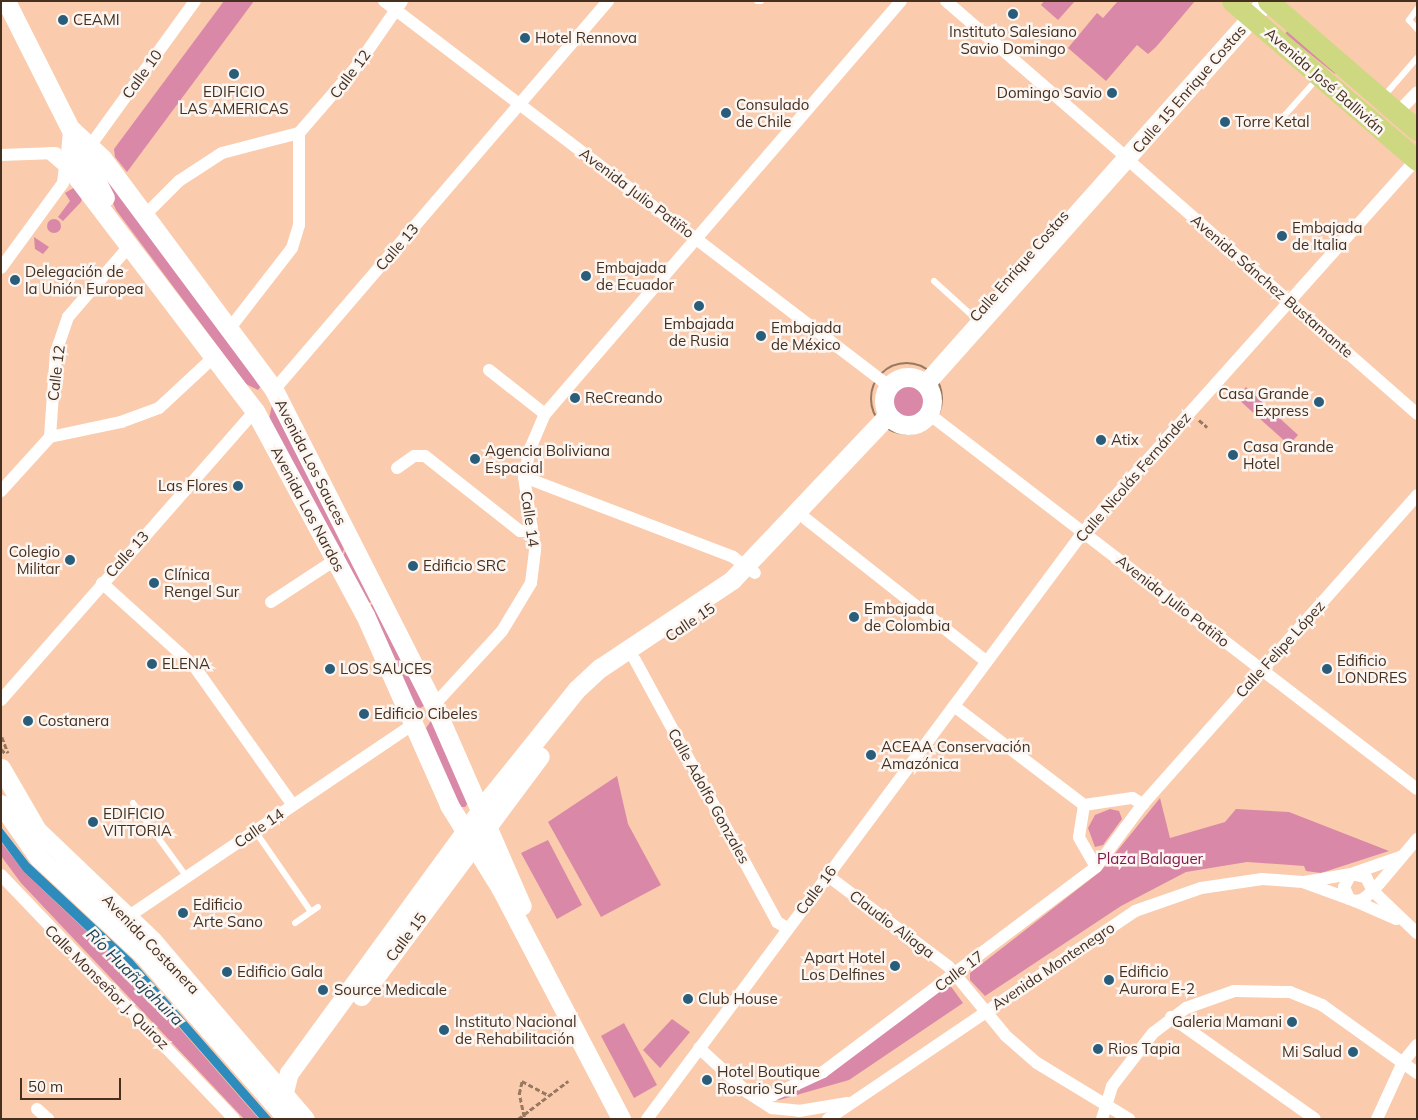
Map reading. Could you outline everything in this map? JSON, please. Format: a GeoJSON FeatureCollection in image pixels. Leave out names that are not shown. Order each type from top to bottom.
{"type":"FeatureCollection","features":[{"type":"Feature","properties":{"kind":"main road","name":"Avenida José Ballivián"},"geometry":{"type":"LineString","coordinates":[[1267,1],[1417,130]]}},
{"type":"Feature","properties":{"kind":"main road","name":"Avenida José Ballivián"},"geometry":{"type":"LineString","coordinates":[[1244,7],[1416,160]]}},
{"type":"Feature","properties":{"kind":"main road"},"geometry":{"type":"LineString","coordinates":[[1366,116],[1381,118],[1417,148]]}},
{"type":"Feature","properties":{"kind":"street"},"geometry":{"type":"LineString","coordinates":[[6,1],[72,130],[74,152],[69,166],[71,182],[114,220]]}},
{"type":"Feature","properties":{"kind":"street","name":"Calle 10"},"geometry":{"type":"LineString","coordinates":[[74,152],[195,1]]}},
{"type":"Feature","properties":{"kind":"street","name":"Avenida Julio Patiño"},"geometry":{"type":"LineString","coordinates":[[384,1],[399,6],[520,104],[884,382]]}},
{"type":"Feature","properties":{"kind":"street","name":"Calle 13"},"geometry":{"type":"LineString","coordinates":[[274,390],[608,1]]}},
{"type":"Feature","properties":{"kind":"street","name":"Calle 14"},"geometry":{"type":"LineString","coordinates":[[434,706],[517,612],[535,566],[524,477],[530,449],[545,414],[901,1]]}},
{"type":"Feature","properties":{"kind":"street","name":"Avenida Sánchez Bustamante"},"geometry":{"type":"LineString","coordinates":[[946,1],[1290,300],[1417,414]]}},
{"type":"Feature","properties":{"kind":"street"},"geometry":{"type":"LineString","coordinates":[[1244,7],[1267,1]]}},
{"type":"Feature","properties":{"kind":"street","name":"Calle 12"},"geometry":{"type":"LineString","coordinates":[[298,133],[323,108],[399,6]]}},
{"type":"Feature","properties":{"kind":"street","name":"Calle 15 Enrique Costas"},"geometry":{"type":"LineString","coordinates":[[1123,155],[1244,7]]}},
{"type":"Feature","properties":{"kind":"street"},"geometry":{"type":"LineString","coordinates":[[1397,113],[1417,92]]}},
{"type":"Feature","properties":{"kind":"street"},"geometry":{"type":"LineString","coordinates":[[145,215],[179,181],[222,152],[298,133],[299,225],[292,248],[230,328]]}},
{"type":"Feature","properties":{"kind":"street"},"geometry":{"type":"LineString","coordinates":[[1,155],[74,152]]}},
{"type":"Feature","properties":{"kind":"street"},"geometry":{"type":"LineString","coordinates":[[74,152],[114,220]]}},
{"type":"Feature","properties":{"kind":"street","name":"Avenida Los Sauces"},"geometry":{"type":"LineString","coordinates":[[74,152],[145,215],[274,390],[434,706],[485,816]]}},
{"type":"Feature","properties":{"kind":"street","name":"Calle Enrique Costas"},"geometry":{"type":"LineString","coordinates":[[925,376],[1123,155]]}},
{"type":"Feature","properties":{"kind":"street","name":"Calle Nicolás Fernández"},"geometry":{"type":"LineString","coordinates":[[986,661],[1084,531],[1416,160]]}},
{"type":"Feature","properties":{"kind":"street"},"geometry":{"type":"LineString","coordinates":[[1,268],[71,182]]}},
{"type":"Feature","properties":{"kind":"street","name":"Avenida Los Nardos"},"geometry":{"type":"LineString","coordinates":[[114,220],[255,411],[335,560],[470,840],[541,964],[621,1119]]}},
{"type":"Feature","properties":{"kind":"street","name":"Calle 12"},"geometry":{"type":"LineString","coordinates":[[50,437],[62,330],[77,302],[131,244]]}},
{"type":"Feature","properties":{"kind":"street"},"geometry":{"type":"LineString","coordinates":[[1,491],[50,437],[121,422],[159,408],[215,356]]}},
{"type":"Feature","properties":{"kind":"street"},"geometry":{"type":"LineString","coordinates":[[489,370],[545,414]]}},
{"type":"Feature","properties":{"kind":"street"},"geometry":{"type":"LineString","coordinates":[[925,376],[932,396],[933,417],[910,426],[888,422],[884,400],[884,382],[925,376]]}},
{"type":"Feature","properties":{"kind":"street"},"geometry":{"type":"LineString","coordinates":[[255,411],[274,390]]}},
{"type":"Feature","properties":{"kind":"street","name":"Calle 13"},"geometry":{"type":"LineString","coordinates":[[1,700],[255,411]]}},
{"type":"Feature","properties":{"kind":"street","name":"Avenida Julio Patiño"},"geometry":{"type":"LineString","coordinates":[[933,417],[1084,531],[1417,789]]}},
{"type":"Feature","properties":{"kind":"street","name":"Calle 15"},"geometry":{"type":"LineString","coordinates":[[286,1104],[294,1083],[576,690],[631,655],[751,570],[806,519],[888,422]]}},
{"type":"Feature","properties":{"kind":"street","name":"Calle 15"},"geometry":{"type":"LineString","coordinates":[[751,570],[888,422]]}},
{"type":"Feature","properties":{"kind":"street"},"geometry":{"type":"LineString","coordinates":[[396,468],[414,456],[425,456],[520,530],[531,532]]}},
{"type":"Feature","properties":{"kind":"street"},"geometry":{"type":"LineString","coordinates":[[524,477],[733,556],[751,570]]}},
{"type":"Feature","properties":{"kind":"street","name":"Calle Felipe López"},"geometry":{"type":"LineString","coordinates":[[1143,804],[1417,495]]}},
{"type":"Feature","properties":{"kind":"street"},"geometry":{"type":"LineString","coordinates":[[806,519],[986,661]]}},
{"type":"Feature","properties":{"kind":"street"},"geometry":{"type":"LineString","coordinates":[[270,602],[335,560]]}},
{"type":"Feature","properties":{"kind":"street"},"geometry":{"type":"LineString","coordinates":[[102,583],[194,666],[292,804]]}},
{"type":"Feature","properties":{"kind":"street","name":"Calle Adolfo Gonzales"},"geometry":{"type":"LineString","coordinates":[[631,655],[777,922],[787,928]]}},
{"type":"Feature","properties":{"kind":"street","name":"Calle 16"},"geometry":{"type":"LineString","coordinates":[[647,1119],[986,661]]}},
{"type":"Feature","properties":{"kind":"street"},"geometry":{"type":"LineString","coordinates":[[414,724],[434,706]]}},
{"type":"Feature","properties":{"kind":"street"},"geometry":{"type":"LineString","coordinates":[[954,706],[1084,806],[1125,799],[1143,804]]}},
{"type":"Feature","properties":{"kind":"street","name":"Calle 14"},"geometry":{"type":"LineString","coordinates":[[129,916],[292,804],[414,724]]}},
{"type":"Feature","properties":{"kind":"street","name":"Avenida Costanera"},"geometry":{"type":"LineString","coordinates":[[3,777],[37,830],[129,916],[286,1104]]}},
{"type":"Feature","properties":{"kind":"street","name":"Avenida Costanera"},"geometry":{"type":"LineString","coordinates":[[1,804],[38,857],[144,956],[286,1104],[306,1119]]}},
{"type":"Feature","properties":{"kind":"street","name":"Calle 17"},"geometry":{"type":"LineString","coordinates":[[747,1092],[773,1095],[823,1072],[1096,867],[1143,804]]}},
{"type":"Feature","properties":{"kind":"street"},"geometry":{"type":"LineString","coordinates":[[1084,806],[1079,837],[1096,867]]}},
{"type":"Feature","properties":{"kind":"street","name":"Avenida Los Nardos"},"geometry":{"type":"LineString","coordinates":[[485,816],[541,964]]}},
{"type":"Feature","properties":{"kind":"street"},"geometry":{"type":"LineString","coordinates":[[1353,874],[1344,887],[1352,900],[1374,891],[1417,839]]}},
{"type":"Feature","properties":{"kind":"street","name":"Avenida Montenegro"},"geometry":{"type":"LineString","coordinates":[[828,1119],[1135,911],[1230,881],[1303,882],[1353,874],[1403,856]]}},
{"type":"Feature","properties":{"kind":"street","name":"Avenida Montenegro"},"geometry":{"type":"LineString","coordinates":[[1353,874],[1366,877],[1374,891],[1400,920],[1417,933]]}},
{"type":"Feature","properties":{"kind":"street","name":"Calle Monseñor J. Quiroz"},"geometry":{"type":"LineString","coordinates":[[1,875],[234,1119]]}},
{"type":"Feature","properties":{"kind":"street","name":"Claudio Aliaga"},"geometry":{"type":"LineString","coordinates":[[828,876],[956,974],[1006,1036],[1037,1062],[1129,1119]]}},
{"type":"Feature","properties":{"kind":"street","name":"Avenida Montenegro"},"geometry":{"type":"LineString","coordinates":[[1303,882],[1400,920]]}},
{"type":"Feature","properties":{"kind":"street"},"geometry":{"type":"LineString","coordinates":[[1102,1119],[1112,1086],[1134,1053],[1171,1017],[1234,991],[1290,992],[1350,1022],[1417,1073]]}},
{"type":"Feature","properties":{"kind":"street"},"geometry":{"type":"LineString","coordinates":[[1171,1017],[1315,1119]]}},
{"type":"Feature","properties":{"kind":"street"},"geometry":{"type":"LineString","coordinates":[[1377,1119],[1403,1062],[1417,1045]]}},
{"type":"Feature","properties":{"kind":"street"},"geometry":{"type":"LineString","coordinates":[[699,1048],[747,1092],[785,1111],[852,1102]]}},
{"type":"Feature","properties":{"kind":"street"},"geometry":{"type":"LineString","coordinates":[[37,1109],[48,1119]]}},
{"type":"Feature","properties":{"kind":"lane"},"geometry":{"type":"LineString","coordinates":[[1417,9],[1409,20],[1417,29]]}},
{"type":"Feature","properties":{"kind":"lane"},"geometry":{"type":"LineString","coordinates":[[1381,99],[1417,58]]}},
{"type":"Feature","properties":{"kind":"lane"},"geometry":{"type":"LineString","coordinates":[[1277,124],[1320,76]]}},
{"type":"Feature","properties":{"kind":"lane"},"geometry":{"type":"LineString","coordinates":[[934,281],[977,320]]}},
{"type":"Feature","properties":{"kind":"lane"},"geometry":{"type":"LineString","coordinates":[[133,803],[186,876]]}},
{"type":"Feature","properties":{"kind":"lane"},"geometry":{"type":"LineString","coordinates":[[255,831],[311,912]]}},
{"type":"Feature","properties":{"kind":"lane"},"geometry":{"type":"LineString","coordinates":[[296,923],[318,907]]}},
{"type":"Feature","properties":{"kind":"path"},"geometry":{"type":"LineString","coordinates":[[904,363],[925,376],[943,393],[933,417],[912,435],[888,422],[871,400],[884,382],[904,363]]}},
{"type":"Feature","properties":{"kind":"path"},"geometry":{"type":"LineString","coordinates":[[1202,423],[1207,427]]}},
{"type":"Feature","properties":{"kind":"path"},"geometry":{"type":"LineString","coordinates":[[2,737],[8,755],[2,749]]}},
{"type":"Feature","properties":{"kind":"path"},"geometry":{"type":"LineString","coordinates":[[524,1117],[518,1094],[522,1081],[548,1096]]}},
{"type":"Feature","properties":{"kind":"path"},"geometry":{"type":"LineString","coordinates":[[518,1119],[524,1117],[568,1081]]}},
{"type":"Feature","properties":{"kind":"green space"},"geometry":{"type":"Polygon","coordinates":[[[224,1],[254,1],[127,172],[115,157],[114,149],[224,1]]]}},
{"type":"Feature","properties":{"kind":"green space"},"geometry":{"type":"Polygon","coordinates":[[[1044,1],[1075,1],[1058,20],[1041,5],[1044,1]]]}},
{"type":"Feature","properties":{"kind":"green space"},"geometry":{"type":"Polygon","coordinates":[[[1118,1],[1195,1],[1156,47],[1148,54],[1137,45],[1106,81],[1068,48],[1097,13],[1103,18],[1118,1]]]}},
{"type":"Feature","properties":{"kind":"green space"},"geometry":{"type":"Polygon","coordinates":[[[1288,30],[1336,72],[1335,74],[1285,34],[1288,30]]]}},
{"type":"Feature","properties":{"kind":"green space"},"geometry":{"type":"Polygon","coordinates":[[[97,166],[261,386],[258,390],[246,384],[116,210],[97,166]]]}},
{"type":"Feature","properties":{"kind":"green space"},"geometry":{"type":"Polygon","coordinates":[[[75,187],[83,195],[81,202],[63,221],[58,217],[70,201],[65,193],[75,187]]]}},
{"type":"Feature","properties":{"kind":"green space"},"geometry":{"type":"Polygon","coordinates":[[[51,219],[57,219],[61,226],[57,233],[51,233],[47,229],[47,223],[51,219]]]}},
{"type":"Feature","properties":{"kind":"green space"},"geometry":{"type":"Polygon","coordinates":[[[34,237],[49,247],[43,254],[35,249],[34,237]]]}},
{"type":"Feature","properties":{"kind":"green space"},"geometry":{"type":"Polygon","coordinates":[[[909,385],[920,390],[925,401],[920,412],[909,417],[898,412],[893,401],[898,390],[909,385]]]}},
{"type":"Feature","properties":{"kind":"green space"},"geometry":{"type":"Polygon","coordinates":[[[1246,387],[1298,435],[1289,445],[1237,398],[1246,387]]]}},
{"type":"Feature","properties":{"kind":"green space"},"geometry":{"type":"Polygon","coordinates":[[[272,405],[344,549],[341,557],[269,419],[272,405]]]}},
{"type":"Feature","properties":{"kind":"green space"},"geometry":{"type":"Polygon","coordinates":[[[345,551],[371,602],[366,605],[342,559],[345,551]]]}},
{"type":"Feature","properties":{"kind":"green space"},"geometry":{"type":"Polygon","coordinates":[[[372,604],[424,706],[420,708],[414,705],[367,607],[372,604]]]}},
{"type":"Feature","properties":{"kind":"green space"},"geometry":{"type":"Polygon","coordinates":[[[431,721],[468,803],[465,807],[459,807],[426,728],[431,721]]]}},
{"type":"Feature","properties":{"kind":"green space"},"geometry":{"type":"Polygon","coordinates":[[[617,776],[628,824],[661,885],[601,917],[548,822],[617,776]]]}},
{"type":"Feature","properties":{"kind":"green space","name":"Plaza Balaguer"},"geometry":{"type":"Polygon","coordinates":[[[1160,798],[1170,838],[1225,822],[1236,809],[1289,812],[1389,851],[1321,873],[1306,871],[1304,866],[1247,862],[1186,872],[1121,906],[985,996],[970,980],[970,973],[1101,871],[1160,798]]]}},
{"type":"Feature","properties":{"kind":"green space"},"geometry":{"type":"Polygon","coordinates":[[[1110,809],[1119,811],[1122,819],[1103,845],[1095,847],[1088,828],[1095,815],[1110,809]]]}},
{"type":"Feature","properties":{"kind":"green space"},"geometry":{"type":"Polygon","coordinates":[[[548,840],[582,905],[557,919],[521,853],[548,840]]]}},
{"type":"Feature","properties":{"kind":"green space"},"geometry":{"type":"Polygon","coordinates":[[[1,842],[25,873],[133,975],[259,1119],[244,1119],[21,883],[1,856],[1,842]]]}},
{"type":"Feature","properties":{"kind":"green space"},"geometry":{"type":"Polygon","coordinates":[[[947,981],[963,1003],[849,1080],[779,1100],[767,1098],[782,1094],[947,981]]]}},
{"type":"Feature","properties":{"kind":"green space"},"geometry":{"type":"Polygon","coordinates":[[[672,1019],[690,1032],[660,1068],[643,1050],[672,1019]]]}},
{"type":"Feature","properties":{"kind":"green space"},"geometry":{"type":"Polygon","coordinates":[[[624,1023],[657,1085],[634,1098],[601,1036],[624,1023]]]}},
{"type":"Feature","properties":{"kind":"water"},"geometry":{"type":"Polygon","coordinates":[[[1,827],[29,863],[132,959],[272,1119],[260,1119],[134,975],[24,872],[1,841],[1,827]]]}},
{"type":"Feature","properties":{"kind":"place","name":"Instituto Salesiano Savio Domingo"},"geometry":{"type":"Point","coordinates":[1013,14]}},
{"type":"Feature","properties":{"kind":"place","name":"CEAMI"},"geometry":{"type":"Point","coordinates":[63,20]}},
{"type":"Feature","properties":{"kind":"place","name":"Hotel Rennova"},"geometry":{"type":"Point","coordinates":[525,38]}},
{"type":"Feature","properties":{"kind":"place","name":"EDIFICIO LAS AMERICAS"},"geometry":{"type":"Point","coordinates":[234,74]}},
{"type":"Feature","properties":{"kind":"place","name":"Domingo Savio"},"geometry":{"type":"Point","coordinates":[1112,93]}},
{"type":"Feature","properties":{"kind":"place","name":"Consulado de Chile"},"geometry":{"type":"Point","coordinates":[726,113]}},
{"type":"Feature","properties":{"kind":"place","name":"Torre Ketal"},"geometry":{"type":"Point","coordinates":[1225,122]}},
{"type":"Feature","properties":{"kind":"place","name":"Embajada de Italia"},"geometry":{"type":"Point","coordinates":[1282,236]}},
{"type":"Feature","properties":{"kind":"place","name":"Embajada de Ecuador"},"geometry":{"type":"Point","coordinates":[586,276]}},
{"type":"Feature","properties":{"kind":"place","name":"Delegación de la Unión Europea"},"geometry":{"type":"Point","coordinates":[15,280]}},
{"type":"Feature","properties":{"kind":"place","name":"Embajada de Rusia"},"geometry":{"type":"Point","coordinates":[699,306]}},
{"type":"Feature","properties":{"kind":"place","name":"Embajada de México"},"geometry":{"type":"Point","coordinates":[761,336]}},
{"type":"Feature","properties":{"kind":"place","name":"ReCreando"},"geometry":{"type":"Point","coordinates":[575,398]}},
{"type":"Feature","properties":{"kind":"place","name":"Casa Grande Express"},"geometry":{"type":"Point","coordinates":[1319,402]}},
{"type":"Feature","properties":{"kind":"place","name":"Atix"},"geometry":{"type":"Point","coordinates":[1101,440]}},
{"type":"Feature","properties":{"kind":"place","name":"Casa Grande Hotel"},"geometry":{"type":"Point","coordinates":[1233,455]}},
{"type":"Feature","properties":{"kind":"place","name":"Agencia Boliviana Espacial"},"geometry":{"type":"Point","coordinates":[475,459]}},
{"type":"Feature","properties":{"kind":"place","name":"Las Flores"},"geometry":{"type":"Point","coordinates":[238,486]}},
{"type":"Feature","properties":{"kind":"place","name":"Colegio Militar"},"geometry":{"type":"Point","coordinates":[70,560]}},
{"type":"Feature","properties":{"kind":"place","name":"Edificio SRC"},"geometry":{"type":"Point","coordinates":[413,566]}},
{"type":"Feature","properties":{"kind":"place","name":"Clínica Rengel Sur"},"geometry":{"type":"Point","coordinates":[154,583]}},
{"type":"Feature","properties":{"kind":"place","name":"Embajada de Colombia"},"geometry":{"type":"Point","coordinates":[854,617]}},
{"type":"Feature","properties":{"kind":"place","name":"ELENA"},"geometry":{"type":"Point","coordinates":[152,664]}},
{"type":"Feature","properties":{"kind":"place","name":"LOS SAUCES"},"geometry":{"type":"Point","coordinates":[330,669]}},
{"type":"Feature","properties":{"kind":"place","name":"Edificio LONDRES"},"geometry":{"type":"Point","coordinates":[1327,669]}},
{"type":"Feature","properties":{"kind":"place","name":"Edificio Cibeles"},"geometry":{"type":"Point","coordinates":[364,714]}},
{"type":"Feature","properties":{"kind":"place","name":"Costanera"},"geometry":{"type":"Point","coordinates":[28,721]}},
{"type":"Feature","properties":{"kind":"place","name":"ACEAA Conservación Amazónica"},"geometry":{"type":"Point","coordinates":[871,755]}},
{"type":"Feature","properties":{"kind":"place","name":"EDIFICIO VITTORIA"},"geometry":{"type":"Point","coordinates":[93,822]}},
{"type":"Feature","properties":{"kind":"place","name":"Edificio Arte Sano"},"geometry":{"type":"Point","coordinates":[183,913]}},
{"type":"Feature","properties":{"kind":"place","name":"Apart Hotel Los Delfines"},"geometry":{"type":"Point","coordinates":[895,966]}},
{"type":"Feature","properties":{"kind":"place","name":"Edificio Gala"},"geometry":{"type":"Point","coordinates":[227,972]}},
{"type":"Feature","properties":{"kind":"place","name":"Edificio Aurora E-2"},"geometry":{"type":"Point","coordinates":[1109,980]}},
{"type":"Feature","properties":{"kind":"place","name":"Source Medicale"},"geometry":{"type":"Point","coordinates":[323,990]}},
{"type":"Feature","properties":{"kind":"place","name":"Club House"},"geometry":{"type":"Point","coordinates":[688,999]}},
{"type":"Feature","properties":{"kind":"place","name":"Galeria Mamani"},"geometry":{"type":"Point","coordinates":[1292,1022]}},
{"type":"Feature","properties":{"kind":"place","name":"Instituto Nacional de Rehabilitación"},"geometry":{"type":"Point","coordinates":[444,1030]}},
{"type":"Feature","properties":{"kind":"place","name":"Rios Tapia"},"geometry":{"type":"Point","coordinates":[1098,1049]}},
{"type":"Feature","properties":{"kind":"place","name":"Mi Salud"},"geometry":{"type":"Point","coordinates":[1353,1052]}},
{"type":"Feature","properties":{"kind":"place","name":"Hotel Boutique Rosario Sur"},"geometry":{"type":"Point","coordinates":[707,1080]}},
{"type":"Feature","properties":{"kind":"water label","name":"Río Huañajahuira"},"geometry":{"type":"Point","coordinates":[135,977]}}]}
